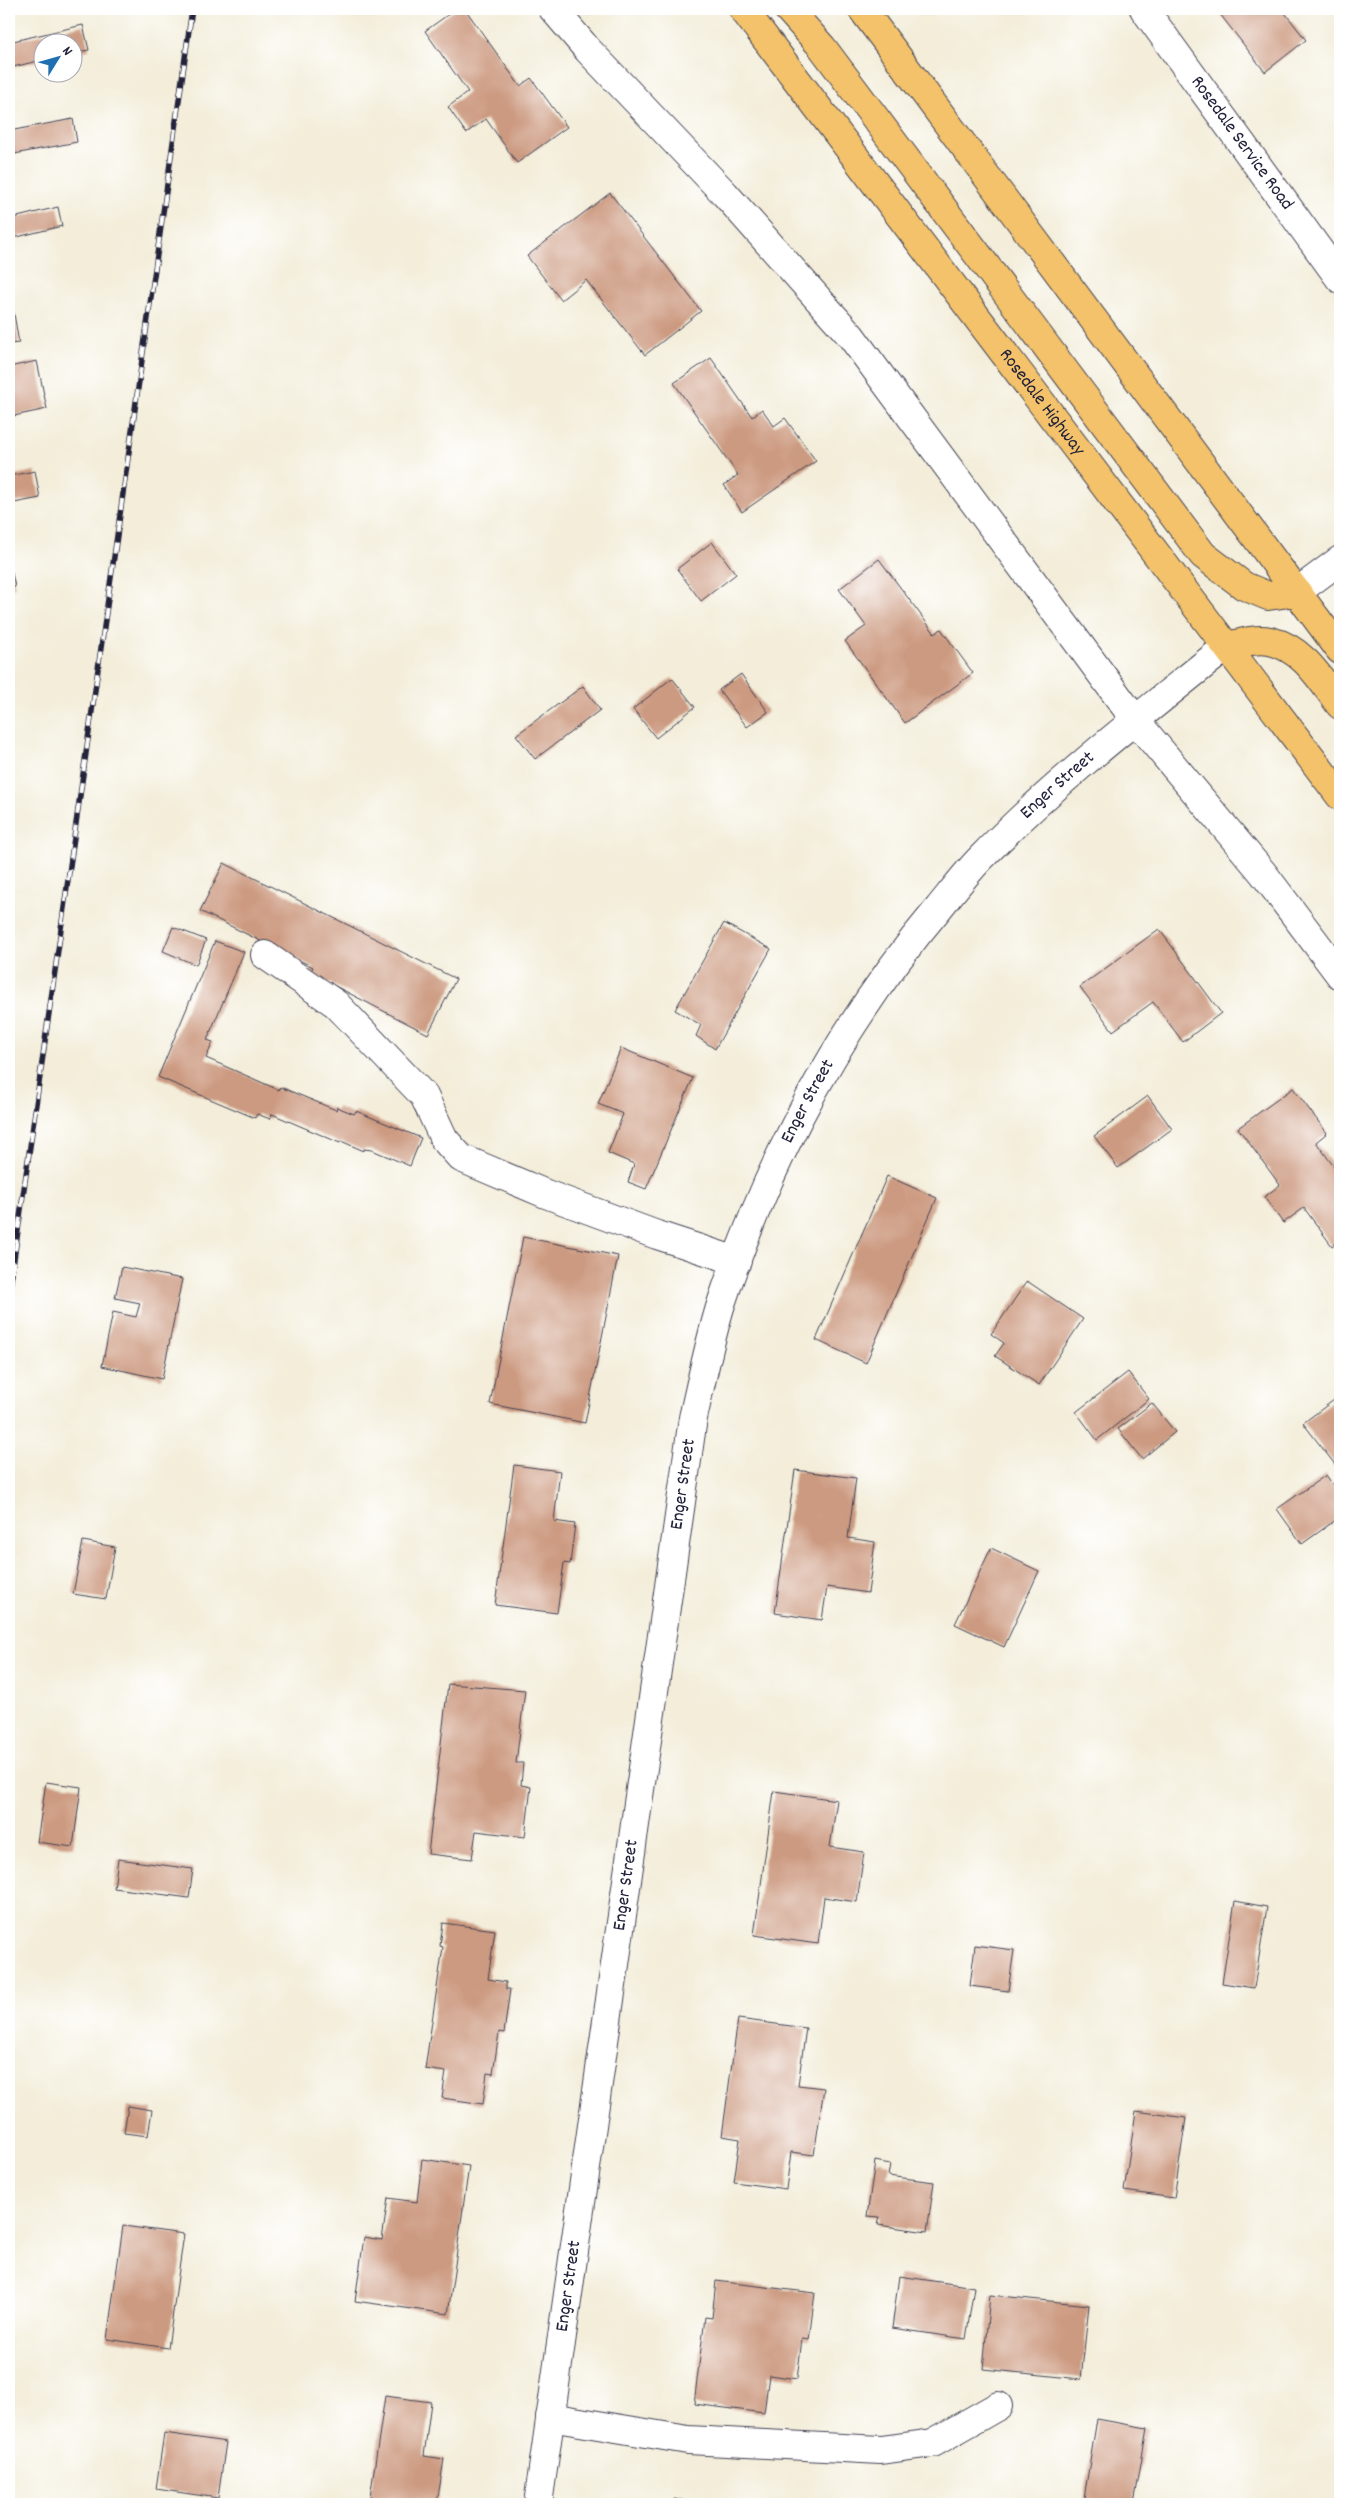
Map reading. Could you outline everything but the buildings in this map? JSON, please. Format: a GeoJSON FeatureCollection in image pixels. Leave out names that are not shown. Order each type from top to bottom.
{"type":"FeatureCollection","features":[{"type":"Feature","properties":{"kind":"main road","name":"Rosedale Highway"},"geometry":{"type":"LineString","coordinates":[[743,9],[1340,796]]}},
{"type":"Feature","properties":{"kind":"main road"},"geometry":{"type":"LineString","coordinates":[[788,9],[822,47],[1203,555],[1244,586],[1268,596],[1297,592]]}},
{"type":"Feature","properties":{"kind":"main road"},"geometry":{"type":"LineString","coordinates":[[862,9],[1340,650]]}},
{"type":"Feature","properties":{"kind":"main road"},"geometry":{"type":"LineString","coordinates":[[1227,646],[1248,641],[1269,640],[1292,650],[1309,664],[1340,705]]}},
{"type":"Feature","properties":{"kind":"street"},"geometry":{"type":"LineString","coordinates":[[553,9],[588,50],[725,194],[851,336],[1136,721],[1262,873],[1340,976]]}},
{"type":"Feature","properties":{"kind":"street","name":"Rosedale Service Road"},"geometry":{"type":"LineString","coordinates":[[1144,9],[1340,279]]}},
{"type":"Feature","properties":{"kind":"street"},"geometry":{"type":"LineString","coordinates":[[1297,592],[1340,560]]}},
{"type":"Feature","properties":{"kind":"street","name":"Enger Street"},"geometry":{"type":"LineString","coordinates":[[538,2504],[693,1418],[722,1303],[755,1210],[796,1120],[845,1034],[901,953],[977,862],[1048,794],[1227,646]]}},
{"type":"Feature","properties":{"kind":"street"},"geometry":{"type":"LineString","coordinates":[[266,955],[336,1004],[363,1032],[424,1096],[444,1139],[461,1158],[546,1194],[657,1235],[737,1261]]}},
{"type":"Feature","properties":{"kind":"street"},"geometry":{"type":"LineString","coordinates":[[550,2417],[688,2440],[881,2450],[933,2443],[998,2406]]}},
{"type":"Feature","properties":{"kind":"railway"},"geometry":{"type":"LineString","coordinates":[[9,1294],[192,9]]}}]}
